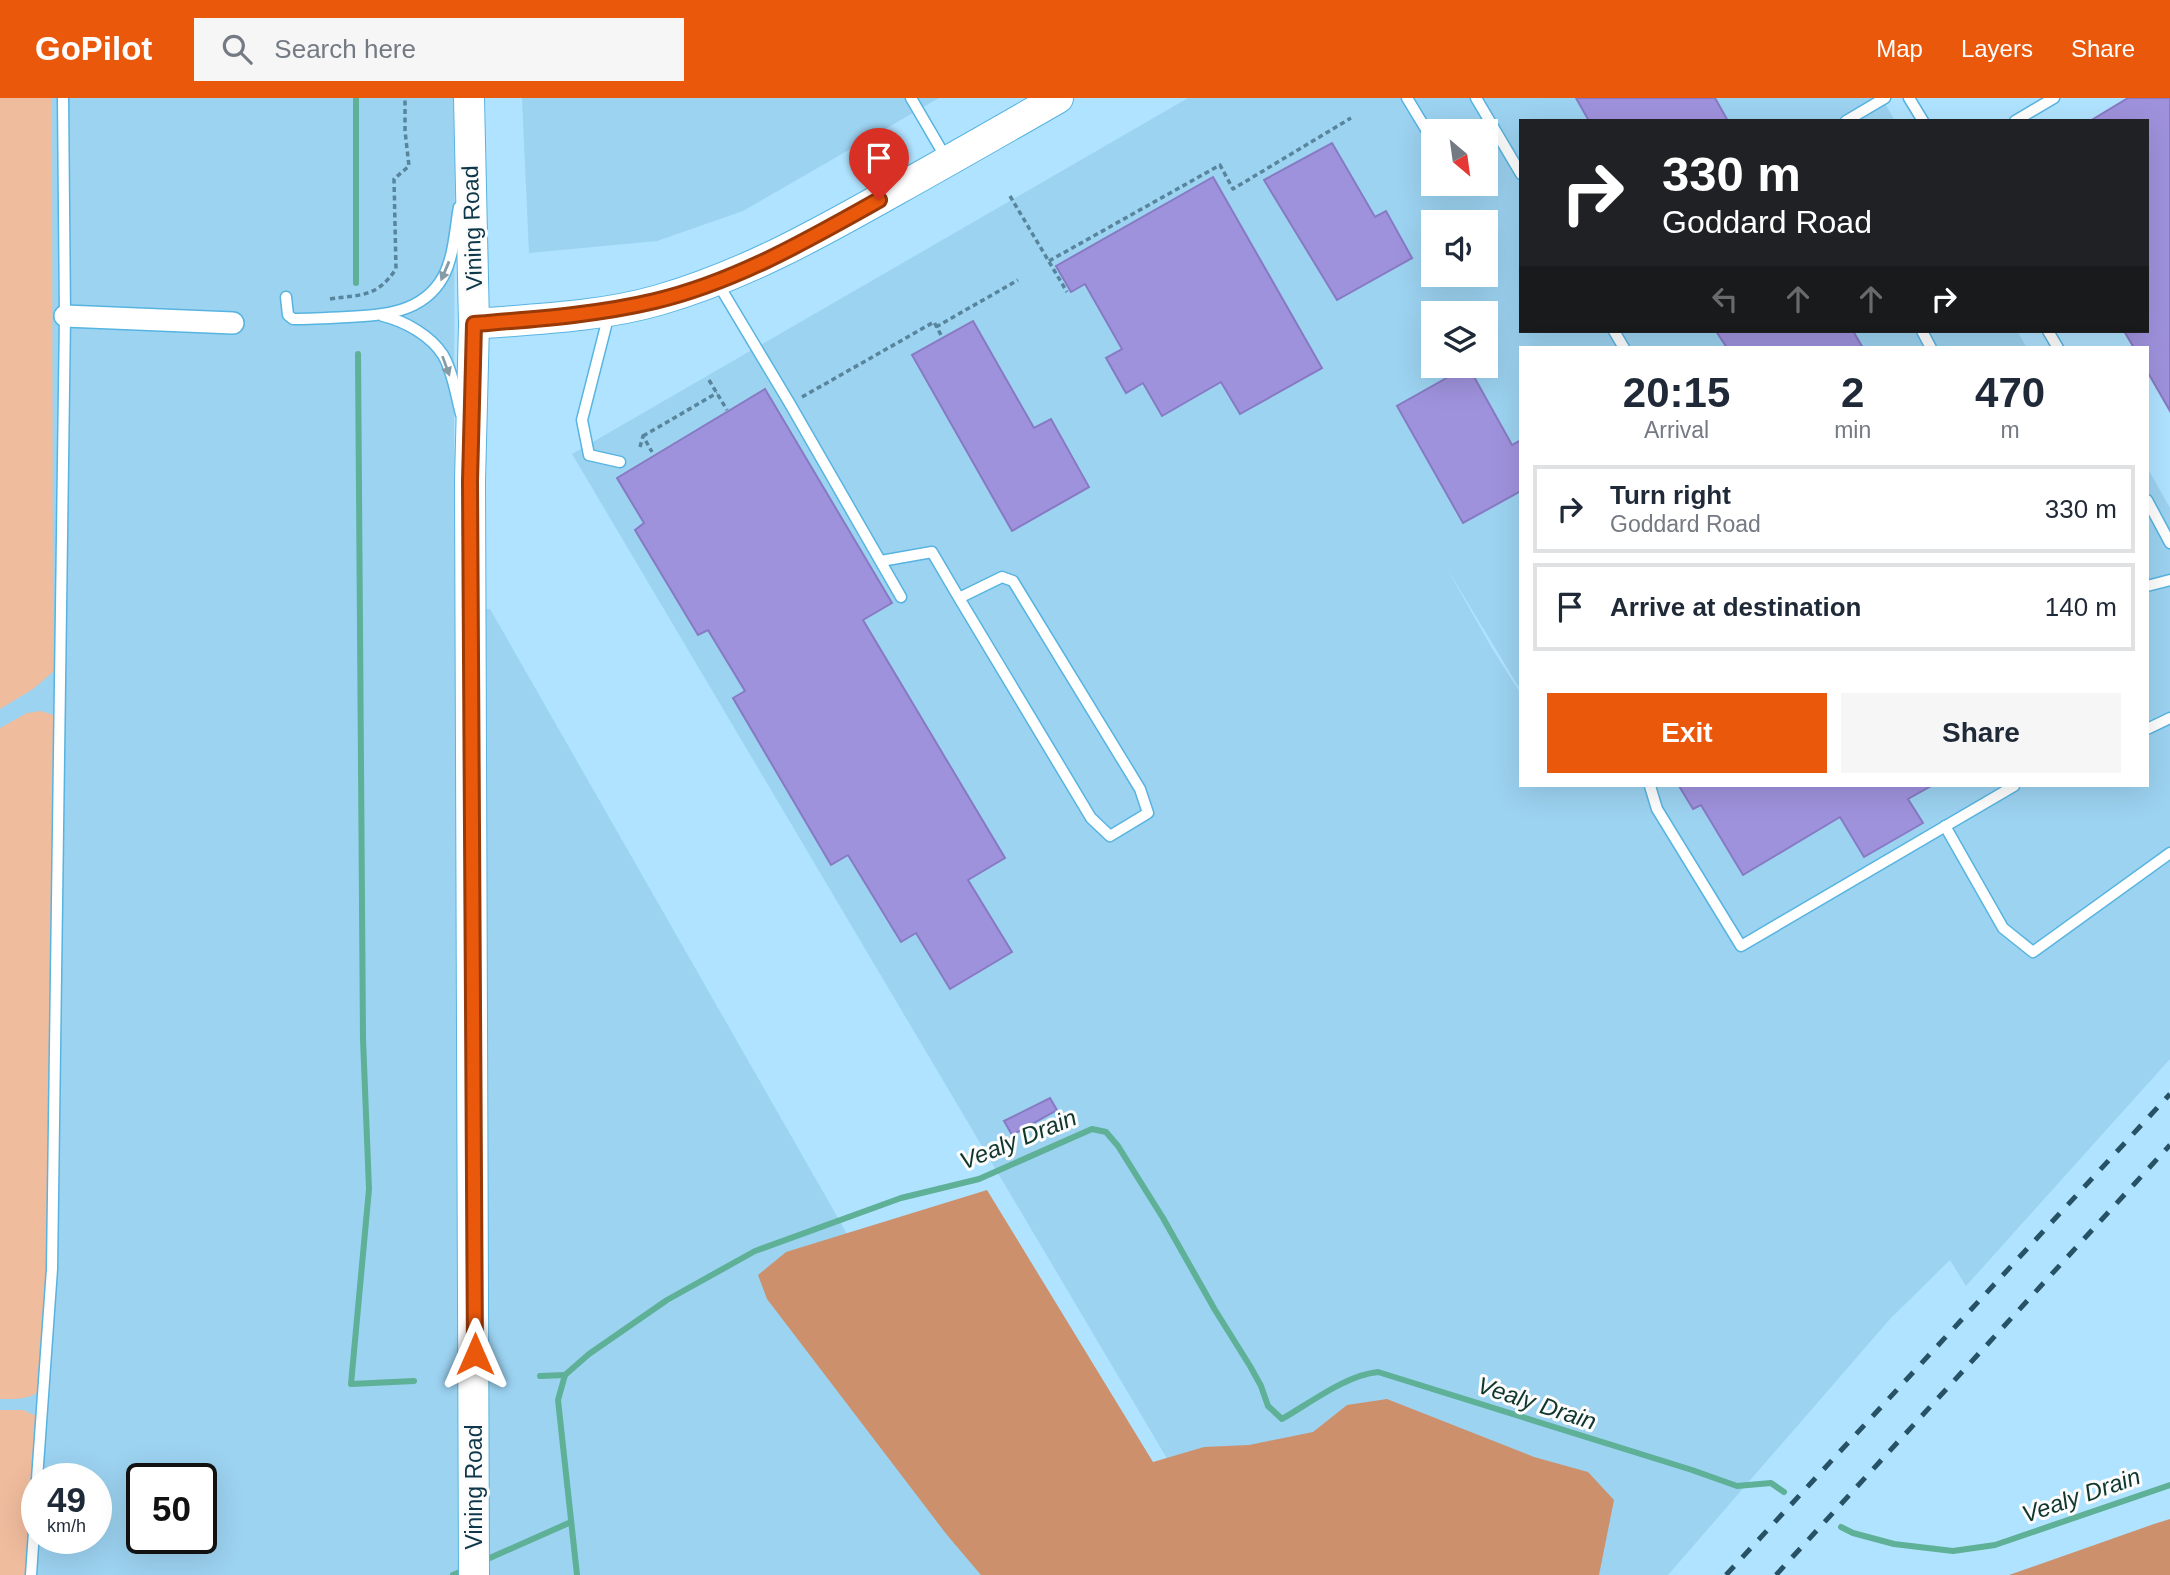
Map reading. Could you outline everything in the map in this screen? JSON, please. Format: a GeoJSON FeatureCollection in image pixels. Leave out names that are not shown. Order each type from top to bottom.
{"type":"FeatureCollection","features":[{"type":"Feature","properties":{"kind":"main road","name":"Vining Road"},"geometry":{"type":"LineString","coordinates":[[470,98],[469,157],[474,250],[471,451],[474,1575]]}},
{"type":"Feature","properties":{"kind":"main road"},"geometry":{"type":"LineString","coordinates":[[474,324],[610,311],[658,300],[716,281],[774,257],[1058,98]]}},
{"type":"Feature","properties":{"kind":"street"},"geometry":{"type":"LineString","coordinates":[[65,316],[233,323]]}},
{"type":"Feature","properties":{"kind":"lane"},"geometry":{"type":"LineString","coordinates":[[38,1463],[52,1269],[65,316],[63,98]]}},
{"type":"Feature","properties":{"kind":"lane"},"geometry":{"type":"LineString","coordinates":[[911,98],[948,161]]}},
{"type":"Feature","properties":{"kind":"lane"},"geometry":{"type":"LineString","coordinates":[[1407,98],[1421,121]]}},
{"type":"Feature","properties":{"kind":"lane"},"geometry":{"type":"LineString","coordinates":[[1476,98],[1519,171]]}},
{"type":"Feature","properties":{"kind":"lane"},"geometry":{"type":"LineString","coordinates":[[1849,119],[1885,98]]}},
{"type":"Feature","properties":{"kind":"lane"},"geometry":{"type":"LineString","coordinates":[[1909,98],[1922,119]]}},
{"type":"Feature","properties":{"kind":"lane"},"geometry":{"type":"LineString","coordinates":[[2018,119],[2054,98]]}},
{"type":"Feature","properties":{"kind":"lane"},"geometry":{"type":"LineString","coordinates":[[382,316],[423,300],[443,278],[448,268],[469,157]]}},
{"type":"Feature","properties":{"kind":"lane"},"geometry":{"type":"LineString","coordinates":[[716,281],[901,597]]}},
{"type":"Feature","properties":{"kind":"lane"},"geometry":{"type":"LineString","coordinates":[[286,297],[288,315],[293,319],[382,316],[399,320],[431,342],[443,355],[471,451]]}},
{"type":"Feature","properties":{"kind":"lane"},"geometry":{"type":"LineString","coordinates":[[610,311],[582,420],[589,455],[620,462]]}},
{"type":"Feature","properties":{"kind":"lane"},"geometry":{"type":"LineString","coordinates":[[2149,504],[2170,543]]}},
{"type":"Feature","properties":{"kind":"lane"},"geometry":{"type":"LineString","coordinates":[[881,561],[932,552],[959,598],[1091,818],[1110,836],[1148,813],[1140,789],[1013,582],[1002,577],[959,598]]}},
{"type":"Feature","properties":{"kind":"lane"},"geometry":{"type":"LineString","coordinates":[[2149,585],[2170,580]]}},
{"type":"Feature","properties":{"kind":"lane"},"geometry":{"type":"LineString","coordinates":[[2149,728],[2170,718]]}},
{"type":"Feature","properties":{"kind":"lane"},"geometry":{"type":"LineString","coordinates":[[1650,787],[1657,809],[1741,946],[2012,787]]}},
{"type":"Feature","properties":{"kind":"lane"},"geometry":{"type":"LineString","coordinates":[[1945,826],[2003,928],[2033,952],[2170,853]]}},
{"type":"Feature","properties":{"kind":"lane"},"geometry":{"type":"LineString","coordinates":[[31,1575],[32,1554]]}},
{"type":"Feature","properties":{"kind":"path"},"geometry":{"type":"LineString","coordinates":[[330,299],[374,293],[396,269],[394,179],[409,166],[405,98]]}},
{"type":"Feature","properties":{"kind":"path"},"geometry":{"type":"LineString","coordinates":[[1049,261],[1220,165],[1233,189],[1350,118]]}},
{"type":"Feature","properties":{"kind":"path"},"geometry":{"type":"LineString","coordinates":[[1010,196],[1067,292]]}},
{"type":"Feature","properties":{"kind":"path"},"geometry":{"type":"LineString","coordinates":[[936,327],[1018,279]]}},
{"type":"Feature","properties":{"kind":"path"},"geometry":{"type":"LineString","coordinates":[[790,404],[934,322],[941,335]]}},
{"type":"Feature","properties":{"kind":"path"},"geometry":{"type":"LineString","coordinates":[[709,380],[727,410]]}},
{"type":"Feature","properties":{"kind":"path"},"geometry":{"type":"LineString","coordinates":[[640,447],[643,436],[717,393]]}},
{"type":"Feature","properties":{"kind":"path"},"geometry":{"type":"LineString","coordinates":[[643,436],[652,452]]}},
{"type":"Feature","properties":{"kind":"shaded area"},"geometry":{"type":"Polygon","coordinates":[[[0,98],[455,98],[454,434],[459,608],[490,609],[1042,1575],[0,1575],[0,98]]]}},
{"type":"Feature","properties":{"kind":"shaded area"},"geometry":{"type":"Polygon","coordinates":[[[0,98],[52,98],[53,672],[33,689],[0,709],[0,98]]]}},
{"type":"Feature","properties":{"kind":"shaded area"},"geometry":{"type":"Polygon","coordinates":[[[522,98],[939,98],[743,211],[657,241],[529,253],[522,98]]]}},
{"type":"Feature","properties":{"kind":"shaded area"},"geometry":{"type":"Polygon","coordinates":[[[1188,98],[1882,98],[1894,119],[1519,119],[1519,333],[2018,333],[2026,346],[1519,346],[1519,688],[1445,565],[1519,691],[1519,787],[2149,787],[2149,471],[2170,508],[2170,1059],[1966,1286],[1950,1260],[1890,1319],[1668,1575],[1236,1575],[572,454],[1188,98]]]}},
{"type":"Feature","properties":{"kind":"shaded area"},"geometry":{"type":"Polygon","coordinates":[[[41,711],[53,715],[49,1380],[44,1387],[28,1397],[0,1399],[0,728],[27,713],[41,711]]]}},
{"type":"Feature","properties":{"kind":"shaded area"},"geometry":{"type":"Polygon","coordinates":[[[987,1190],[1153,1462],[1204,1447],[1249,1445],[1313,1432],[1347,1405],[1387,1399],[1534,1457],[1588,1472],[1614,1500],[1599,1575],[981,1575],[947,1535],[767,1299],[758,1275],[786,1252],[987,1190]]]}},
{"type":"Feature","properties":{"kind":"shaded area"},"geometry":{"type":"Polygon","coordinates":[[[0,1410],[23,1410],[36,1416],[35,1463],[21,1463],[21,1554],[33,1554],[32,1575],[0,1575],[0,1410]]]}},
{"type":"Feature","properties":{"kind":"shaded area"},"geometry":{"type":"Polygon","coordinates":[[[2170,1519],[2170,1575],[2009,1575],[2154,1524],[2170,1519]]]}},
{"type":"Feature","properties":{"kind":"building"},"geometry":{"type":"Polygon","coordinates":[[[1576,98],[1715,98],[1727,119],[1588,119],[1576,98]]]}},
{"type":"Feature","properties":{"kind":"building"},"geometry":{"type":"Polygon","coordinates":[[[2128,98],[2170,98],[2170,411],[2149,374],[2149,346],[2133,346],[2125,333],[2149,333],[2149,119],[2093,119],[2128,98]]]}},
{"type":"Feature","properties":{"kind":"building"},"geometry":{"type":"Polygon","coordinates":[[[1332,143],[1375,217],[1386,211],[1412,258],[1337,300],[1264,180],[1332,143]]]}},
{"type":"Feature","properties":{"kind":"building"},"geometry":{"type":"Polygon","coordinates":[[[1213,177],[1322,368],[1240,414],[1221,382],[1162,416],[1143,383],[1126,393],[1106,358],[1122,349],[1085,284],[1071,292],[1056,266],[1213,177]]]}},
{"type":"Feature","properties":{"kind":"building"},"geometry":{"type":"Polygon","coordinates":[[[973,321],[1034,428],[1051,419],[1089,487],[1012,531],[912,355],[973,321]]]}},
{"type":"Feature","properties":{"kind":"building"},"geometry":{"type":"Polygon","coordinates":[[[1717,333],[1854,333],[1862,346],[1726,346],[1717,333]]]}},
{"type":"Feature","properties":{"kind":"building"},"geometry":{"type":"Polygon","coordinates":[[[1447,378],[1475,378],[1512,445],[1519,441],[1519,492],[1463,523],[1397,406],[1447,378]]]}},
{"type":"Feature","properties":{"kind":"building"},"geometry":{"type":"Polygon","coordinates":[[[765,389],[892,603],[863,620],[1005,858],[968,880],[1012,952],[950,989],[916,933],[901,942],[848,855],[831,865],[733,698],[745,691],[708,630],[698,635],[635,530],[644,523],[617,478],[765,389]]]}},
{"type":"Feature","properties":{"kind":"building"},"geometry":{"type":"Polygon","coordinates":[[[1680,787],[1929,787],[1908,799],[1923,823],[1864,857],[1840,817],[1743,875],[1701,805],[1693,809],[1680,787]]]}},
{"type":"Feature","properties":{"kind":"building"},"geometry":{"type":"Polygon","coordinates":[[[1050,1098],[1057,1110],[1012,1135],[1004,1121],[1050,1098]]]}},
{"type":"Feature","properties":{"kind":"waterway"},"geometry":{"type":"LineString","coordinates":[[356,98],[356,283]]}},
{"type":"Feature","properties":{"kind":"waterway"},"geometry":{"type":"LineString","coordinates":[[358,354],[363,1039],[369,1189],[351,1384],[414,1381]]}},
{"type":"Feature","properties":{"kind":"waterway","name":"Vealy Drain"},"geometry":{"type":"LineString","coordinates":[[577,1575],[558,1400],[565,1375],[589,1354],[667,1300],[755,1251],[901,1198],[979,1179],[1092,1129],[1106,1132],[1118,1146],[1250,1366],[1268,1406],[1282,1419],[1353,1378],[1378,1372],[1737,1486],[1771,1483],[1784,1492]]}},
{"type":"Feature","properties":{"kind":"waterway"},"geometry":{"type":"LineString","coordinates":[[540,1376],[565,1375]]}},
{"type":"Feature","properties":{"kind":"waterway","name":"Vealy Drain"},"geometry":{"type":"LineString","coordinates":[[1841,1527],[1894,1544],[1953,1551],[1995,1545],[2170,1485]]}},
{"type":"Feature","properties":{"kind":"waterway","name":"Vealy Drain"},"geometry":{"type":"LineString","coordinates":[[483,1561],[571,1522]]}},
{"type":"Feature","properties":{"kind":"waterway","name":"Vealy Drain"},"geometry":{"type":"LineString","coordinates":[[453,1575],[467,1569]]}},
{"type":"Feature","properties":{"kind":"railway"},"geometry":{"type":"LineString","coordinates":[[1726,1575],[2170,1094]]}},
{"type":"Feature","properties":{"kind":"railway"},"geometry":{"type":"LineString","coordinates":[[1776,1575],[2170,1145]]}},
{"type":"Feature","properties":{"kind":"route"},"geometry":{"type":"LineString","coordinates":[[475,1354],[470,481],[474,324],[610,311],[658,300],[716,281],[774,257],[879,200]]}}]}
